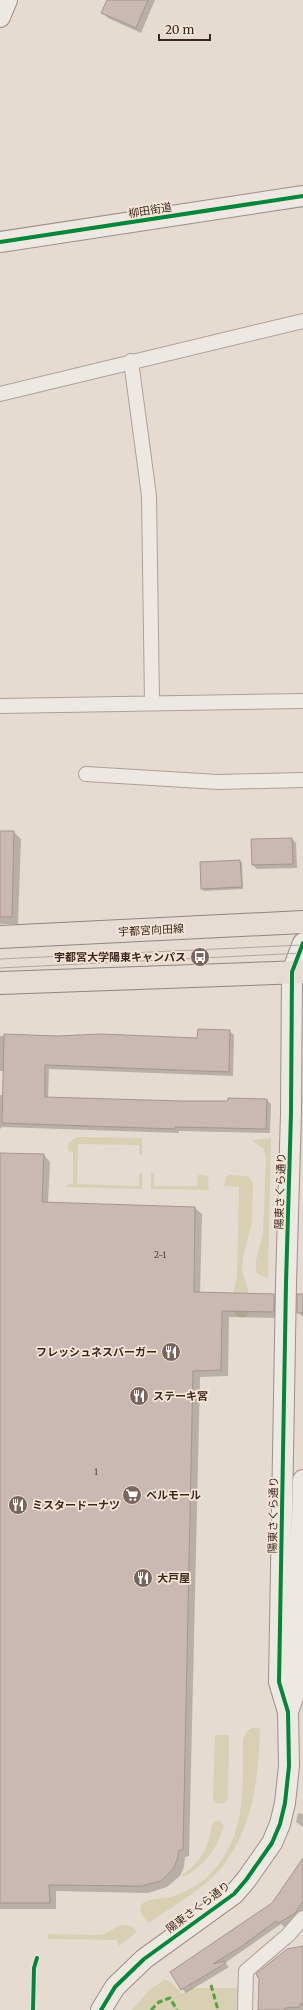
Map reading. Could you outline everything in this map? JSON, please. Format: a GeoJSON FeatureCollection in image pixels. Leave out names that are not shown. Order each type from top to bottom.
{"type":"FeatureCollection","features":[{"type":"Feature","properties":{"kind":"main road","name":"宇都宮向田線"},"geometry":{"type":"LineString","coordinates":[[0,937],[303,922]]}},
{"type":"Feature","properties":{"kind":"main road"},"geometry":{"type":"LineString","coordinates":[[0,983],[298,972]]}},
{"type":"Feature","properties":{"kind":"street"},"geometry":{"type":"LineString","coordinates":[[0,17],[7,0]]}},
{"type":"Feature","properties":{"kind":"street","name":"柳田街道"},"geometry":{"type":"LineString","coordinates":[[0,242],[303,196]]}},
{"type":"Feature","properties":{"kind":"street"},"geometry":{"type":"LineString","coordinates":[[0,394],[303,321]]}},
{"type":"Feature","properties":{"kind":"street"},"geometry":{"type":"LineString","coordinates":[[132,361],[149,496],[152,702]]}},
{"type":"Feature","properties":{"kind":"street"},"geometry":{"type":"LineString","coordinates":[[0,706],[152,702],[303,701]]}},
{"type":"Feature","properties":{"kind":"street"},"geometry":{"type":"LineString","coordinates":[[86,774],[218,782],[303,780]]}},
{"type":"Feature","properties":{"kind":"street","name":"陽東さくら通り"},"geometry":{"type":"LineString","coordinates":[[296,1712],[279,1682],[286,1284],[291,1112],[298,972],[303,943]]}},
{"type":"Feature","properties":{"kind":"street","name":"陽東さくら通り"},"geometry":{"type":"LineString","coordinates":[[100,2010],[115,1987],[144,1958],[234,1894],[246,1880],[272,1843],[280,1824],[288,1785],[298,1683],[303,1480]]}},
{"type":"Feature","properties":{"kind":"street"},"geometry":{"type":"LineString","coordinates":[[245,2010],[246,1970],[288,1935],[303,1918]]}},
{"type":"Feature","properties":{"kind":"shaded area"},"geometry":{"type":"Polygon","coordinates":[[[77,1137],[142,1138],[142,1155],[139,1154],[139,1145],[78,1144],[77,1184],[139,1186],[139,1173],[142,1173],[142,1189],[67,1187],[68,1184],[73,1184],[73,1152],[68,1151],[68,1143],[77,1137]]]}},
{"type":"Feature","properties":{"kind":"shaded area"},"geometry":{"type":"Polygon","coordinates":[[[271,1138],[268,1278],[258,1274],[256,1271],[256,1260],[263,1234],[266,1158],[264,1149],[253,1140],[271,1138]]]}},
{"type":"Feature","properties":{"kind":"shaded area"},"geometry":{"type":"Polygon","coordinates":[[[151,1173],[154,1173],[154,1186],[197,1186],[198,1175],[205,1175],[208,1177],[209,1190],[151,1189],[151,1173]]]}},
{"type":"Feature","properties":{"kind":"shaded area"},"geometry":{"type":"Polygon","coordinates":[[[230,1175],[248,1176],[253,1183],[252,1222],[243,1258],[242,1271],[248,1289],[248,1314],[245,1318],[238,1317],[233,1304],[237,1277],[239,1187],[224,1186],[226,1177],[230,1175]]]}},
{"type":"Feature","properties":{"kind":"shaded area"},"geometry":{"type":"Polygon","coordinates":[[[252,1728],[260,1728],[258,1765],[252,1801],[241,1836],[222,1867],[215,1875],[188,1897],[149,1923],[143,1916],[140,1908],[145,1901],[175,1896],[197,1885],[219,1864],[229,1848],[236,1831],[240,1814],[243,1778],[243,1739],[248,1730],[252,1728]]]}},
{"type":"Feature","properties":{"kind":"shaded area"},"geometry":{"type":"Polygon","coordinates":[[[215,1735],[228,1735],[229,1740],[228,1799],[224,1803],[215,1803],[213,1798],[215,1735]]]}},
{"type":"Feature","properties":{"kind":"shaded area"},"geometry":{"type":"Polygon","coordinates":[[[216,1821],[220,1821],[224,1826],[214,1849],[197,1868],[183,1877],[182,1875],[194,1865],[203,1853],[209,1840],[212,1824],[216,1821]]]}},
{"type":"Feature","properties":{"kind":"shaded area"},"geometry":{"type":"Polygon","coordinates":[[[125,1925],[133,1927],[137,1932],[119,1946],[117,1940],[48,1939],[48,1934],[105,1934],[118,1926],[125,1925]]]}},
{"type":"Feature","properties":{"kind":"shaded area"},"geometry":{"type":"Polygon","coordinates":[[[164,1980],[171,1982],[182,1994],[192,1988],[238,1988],[237,2010],[132,2010],[149,1990],[164,1980]]]}},
{"type":"Feature","properties":{"kind":"building"},"geometry":{"type":"Polygon","coordinates":[[[107,0],[148,0],[136,28],[101,13],[107,0]]]}},
{"type":"Feature","properties":{"kind":"building"},"geometry":{"type":"Polygon","coordinates":[[[0,831],[14,831],[12,917],[0,917],[0,831]]]}},
{"type":"Feature","properties":{"kind":"building"},"geometry":{"type":"Polygon","coordinates":[[[292,838],[293,864],[252,865],[251,839],[292,838]]]}},
{"type":"Feature","properties":{"kind":"building"},"geometry":{"type":"Polygon","coordinates":[[[240,860],[242,887],[201,889],[200,862],[240,860]]]}},
{"type":"Feature","properties":{"kind":"building"},"geometry":{"type":"Polygon","coordinates":[[[198,1029],[230,1030],[229,1072],[45,1065],[45,1097],[182,1101],[228,1101],[228,1098],[267,1099],[266,1129],[175,1127],[175,1129],[2,1123],[4,1034],[57,1036],[101,1034],[197,1038],[198,1029]]]}},
{"type":"Feature","properties":{"kind":"building","name":"ベルモール"},"geometry":{"type":"Polygon","coordinates":[[[0,1153],[44,1154],[42,1202],[195,1207],[194,1292],[274,1294],[274,1312],[222,1311],[221,1370],[193,1371],[183,1850],[179,1850],[173,1869],[161,1881],[141,1886],[49,1885],[50,1903],[0,1903],[0,1153]]]}},
{"type":"Feature","properties":{"kind":"building"},"geometry":{"type":"Polygon","coordinates":[[[297,1294],[303,1294],[303,1313],[297,1313],[297,1294]]]}},
{"type":"Feature","properties":{"kind":"building"},"geometry":{"type":"Polygon","coordinates":[[[303,1858],[303,1901],[295,1913],[279,1923],[276,1921],[242,1946],[213,1964],[225,1961],[226,1963],[181,1990],[170,1972],[272,1903],[303,1858]]]}},
{"type":"Feature","properties":{"kind":"building"},"geometry":{"type":"Polygon","coordinates":[[[303,1946],[303,2004],[301,2003],[300,2007],[285,2008],[285,2010],[258,2010],[259,1979],[256,1974],[287,1949],[303,1946]]]}},
{"type":"Feature","properties":{"kind":"tram line"},"geometry":{"type":"LineString","coordinates":[[0,959],[303,945]]}},
{"type":"Feature","properties":{"kind":"tram line"},"geometry":{"type":"LineString","coordinates":[[0,968],[303,953]]}},
{"type":"Feature","properties":{"kind":"marked path"},"geometry":{"type":"LineString","coordinates":[[211,1985],[218,2010]]}},
{"type":"Feature","properties":{"kind":"marked path"},"geometry":{"type":"LineString","coordinates":[[151,2010],[159,2002],[170,1998],[177,2010]]}},
{"type":"Feature","properties":{"kind":"cycle path"},"geometry":{"type":"LineString","coordinates":[[0,242],[303,196]]}},
{"type":"Feature","properties":{"kind":"cycle path"},"geometry":{"type":"LineString","coordinates":[[101,2010],[115,1987],[144,1959],[234,1894],[246,1880],[272,1843],[280,1824],[285,1803],[289,1766],[288,1712],[279,1682],[286,1283],[291,1113],[292,972],[303,943]]}},
{"type":"Feature","properties":{"kind":"cycle path"},"geometry":{"type":"LineString","coordinates":[[33,2010],[34,1968],[37,1958]]}},
{"type":"Feature","properties":{"kind":"place","name":"宇都宮大学陽東キャンパス"},"geometry":{"type":"Point","coordinates":[200,957]}},
{"type":"Feature","properties":{"kind":"place","name":"フレッシュネスバーガー"},"geometry":{"type":"Point","coordinates":[171,1352]}},
{"type":"Feature","properties":{"kind":"place","name":"ステーキ宮"},"geometry":{"type":"Point","coordinates":[139,1396]}},
{"type":"Feature","properties":{"kind":"place","name":"ベルモール"},"geometry":{"type":"Point","coordinates":[132,1495]}},
{"type":"Feature","properties":{"kind":"place","name":"ミスタードーナツ"},"geometry":{"type":"Point","coordinates":[18,1505]}},
{"type":"Feature","properties":{"kind":"place","name":"大戸屋"},"geometry":{"type":"Point","coordinates":[143,1578]}}]}
